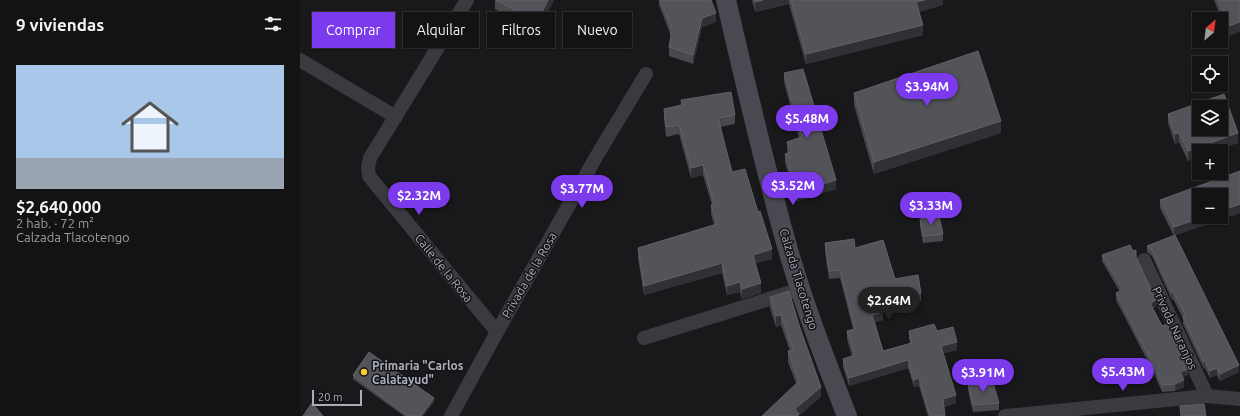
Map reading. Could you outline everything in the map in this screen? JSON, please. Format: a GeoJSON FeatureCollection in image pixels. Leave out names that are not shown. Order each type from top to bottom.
{"type":"FeatureCollection","features":[{"type":"Feature","properties":{"kind":"street","name":"Calle de la Rosa"},"geometry":{"type":"LineString","coordinates":[[467,0],[370,158],[368,167],[369,176],[497,332]]}},
{"type":"Feature","properties":{"kind":"street","name":"Calzada Tlacotengo"},"geometry":{"type":"LineString","coordinates":[[726,0],[757,132],[789,254],[847,416]]}},
{"type":"Feature","properties":{"kind":"street"},"geometry":{"type":"LineString","coordinates":[[300,60],[396,117]]}},
{"type":"Feature","properties":{"kind":"street","name":"Privada de la Rosa"},"geometry":{"type":"LineString","coordinates":[[497,332],[596,157],[646,74]]}},
{"type":"Feature","properties":{"kind":"street","name":"Privada Naranjos"},"geometry":{"type":"LineString","coordinates":[[1144,260],[1207,396]]}},
{"type":"Feature","properties":{"kind":"street"},"geometry":{"type":"LineString","coordinates":[[644,338],[801,288]]}},
{"type":"Feature","properties":{"kind":"street"},"geometry":{"type":"LineString","coordinates":[[451,416],[497,332]]}},
{"type":"Feature","properties":{"kind":"street"},"geometry":{"type":"LineString","coordinates":[[1005,416],[1207,396],[1240,399]]}},
{"type":"Feature","properties":{"kind":"building"},"geometry":{"type":"Polygon","coordinates":[[[496,0],[548,0],[542,12],[518,12],[496,0]]]}},
{"type":"Feature","properties":{"kind":"building"},"geometry":{"type":"Polygon","coordinates":[[[660,0],[711,0],[716,13],[702,18],[693,55],[669,47],[672,30],[660,0]]]}},
{"type":"Feature","properties":{"kind":"building"},"geometry":{"type":"Polygon","coordinates":[[[791,0],[925,0],[916,2],[923,25],[806,54],[791,0]]]}},
{"type":"Feature","properties":{"kind":"building"},"geometry":{"type":"Polygon","coordinates":[[[1218,0],[1240,0],[1240,22],[1229,26],[1228,12],[1223,12],[1218,0]]]}},
{"type":"Feature","properties":{"kind":"building"},"geometry":{"type":"Polygon","coordinates":[[[978,51],[1001,121],[874,162],[854,93],[978,51]]]}},
{"type":"Feature","properties":{"kind":"building"},"geometry":{"type":"Polygon","coordinates":[[[803,69],[836,180],[797,192],[785,154],[791,152],[787,142],[802,137],[784,73],[803,69]]]}},
{"type":"Feature","properties":{"kind":"building"},"geometry":{"type":"Polygon","coordinates":[[[731,92],[735,115],[718,118],[732,172],[745,169],[758,212],[760,211],[772,249],[753,255],[761,283],[742,289],[740,282],[727,286],[722,263],[644,286],[638,248],[717,224],[711,205],[714,204],[703,165],[691,168],[679,125],[666,127],[664,109],[682,105],[681,100],[731,92]]]}},
{"type":"Feature","properties":{"kind":"building"},"geometry":{"type":"Polygon","coordinates":[[[1224,94],[1226,100],[1207,100],[1224,94]]]}},
{"type":"Feature","properties":{"kind":"building"},"geometry":{"type":"Polygon","coordinates":[[[1192,105],[1192,136],[1228,136],[1228,105],[1238,133],[1207,144],[1192,144],[1192,150],[1188,151],[1179,133],[1175,134],[1168,114],[1192,105]]]}},
{"type":"Feature","properties":{"kind":"building"},"geometry":{"type":"Polygon","coordinates":[[[1240,171],[1240,204],[1228,208],[1228,188],[1193,188],[1215,180],[1228,180],[1228,175],[1240,171]]]}},
{"type":"Feature","properties":{"kind":"building"},"geometry":{"type":"Polygon","coordinates":[[[1192,188],[1192,221],[1174,227],[1160,200],[1192,188]]]}},
{"type":"Feature","properties":{"kind":"building"},"geometry":{"type":"Polygon","coordinates":[[[939,216],[943,234],[923,236],[920,219],[939,216]]]}},
{"type":"Feature","properties":{"kind":"building"},"geometry":{"type":"Polygon","coordinates":[[[1175,235],[1239,365],[1220,374],[1217,368],[1210,371],[1205,361],[1204,362],[1183,317],[1186,316],[1173,292],[1172,293],[1152,250],[1147,246],[1175,235]]]}},
{"type":"Feature","properties":{"kind":"building"},"geometry":{"type":"Polygon","coordinates":[[[854,239],[855,248],[883,240],[895,279],[918,275],[921,293],[881,300],[883,312],[872,315],[883,351],[912,343],[909,331],[934,324],[937,331],[953,327],[957,342],[941,346],[956,395],[943,399],[945,416],[930,416],[919,378],[914,380],[908,360],[849,378],[843,359],[855,355],[847,331],[855,329],[840,270],[829,271],[825,243],[854,239]]]}},
{"type":"Feature","properties":{"kind":"building"},"geometry":{"type":"Polygon","coordinates":[[[1130,245],[1133,251],[1136,250],[1136,257],[1156,300],[1150,303],[1162,326],[1167,324],[1188,369],[1180,372],[1184,380],[1175,384],[1162,385],[1154,366],[1116,293],[1123,290],[1102,255],[1130,245]]]}},
{"type":"Feature","properties":{"kind":"building"},"geometry":{"type":"Polygon","coordinates":[[[789,291],[799,325],[821,387],[795,409],[799,414],[797,416],[762,416],[799,381],[788,351],[793,350],[781,315],[776,316],[770,297],[789,291]]]}},
{"type":"Feature","properties":{"kind":"building"},"geometry":{"type":"Polygon","coordinates":[[[369,352],[434,398],[421,416],[408,416],[353,375],[369,352]]]}},
{"type":"Feature","properties":{"kind":"building"},"geometry":{"type":"Polygon","coordinates":[[[992,379],[999,403],[973,405],[968,383],[992,379]]]}},
{"type":"Feature","properties":{"kind":"building"},"geometry":{"type":"Polygon","coordinates":[[[312,403],[323,416],[303,416],[312,403]]]}},
{"type":"Feature","properties":{"kind":"building"},"geometry":{"type":"Polygon","coordinates":[[[1204,404],[1206,416],[1181,416],[1180,406],[1204,404]]]}},
{"type":"Feature","properties":{"kind":"place","name":"Primaria \"Carlos Calatayud\""},"geometry":{"type":"Point","coordinates":[364,372]}}]}
